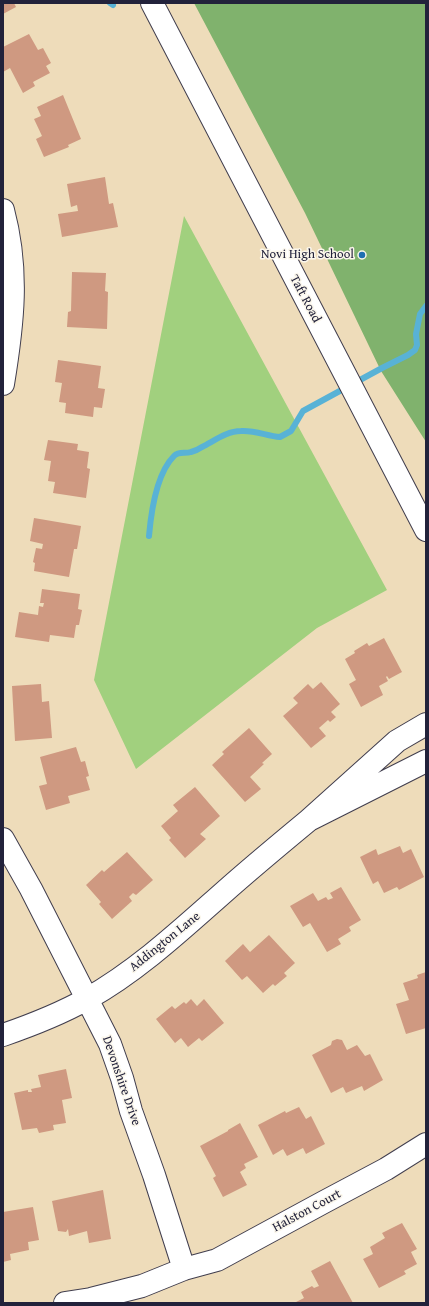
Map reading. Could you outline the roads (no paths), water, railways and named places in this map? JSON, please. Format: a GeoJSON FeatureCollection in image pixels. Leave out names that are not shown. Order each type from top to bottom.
{"type":"FeatureCollection","features":[{"type":"Feature","properties":{"kind":"street","name":"Taft Road"},"geometry":{"type":"LineString","coordinates":[[152,3],[426,530]]}},
{"type":"Feature","properties":{"kind":"street"},"geometry":{"type":"LineString","coordinates":[[3,210],[11,248],[14,281],[12,317],[3,384]]}},
{"type":"Feature","properties":{"kind":"street","name":"Addington Lane"},"geometry":{"type":"LineString","coordinates":[[3,1035],[31,1025],[86,999],[119,979],[165,945],[249,870],[309,820],[397,741],[426,724]]}},
{"type":"Feature","properties":{"kind":"street","name":"Addington Lane"},"geometry":{"type":"LineString","coordinates":[[309,820],[426,761]]}},
{"type":"Feature","properties":{"kind":"street","name":"Devonshire Drive"},"geometry":{"type":"LineString","coordinates":[[3,839],[31,889],[110,1044],[184,1269]]}},
{"type":"Feature","properties":{"kind":"street","name":"Halston Court"},"geometry":{"type":"LineString","coordinates":[[65,1303],[91,1299],[142,1286],[184,1269],[217,1260],[386,1169],[426,1144]]}},
{"type":"Feature","properties":{"kind":"waterway"},"geometry":{"type":"LineString","coordinates":[[149,536],[153,505],[159,483],[163,473],[174,456],[195,451],[236,431],[251,431],[280,437],[291,431],[303,411],[415,350],[417,345],[416,334],[420,314],[426,306]]}},
{"type":"Feature","properties":{"kind":"place","name":"Novi High School"},"geometry":{"type":"Point","coordinates":[362,255]}}]}
